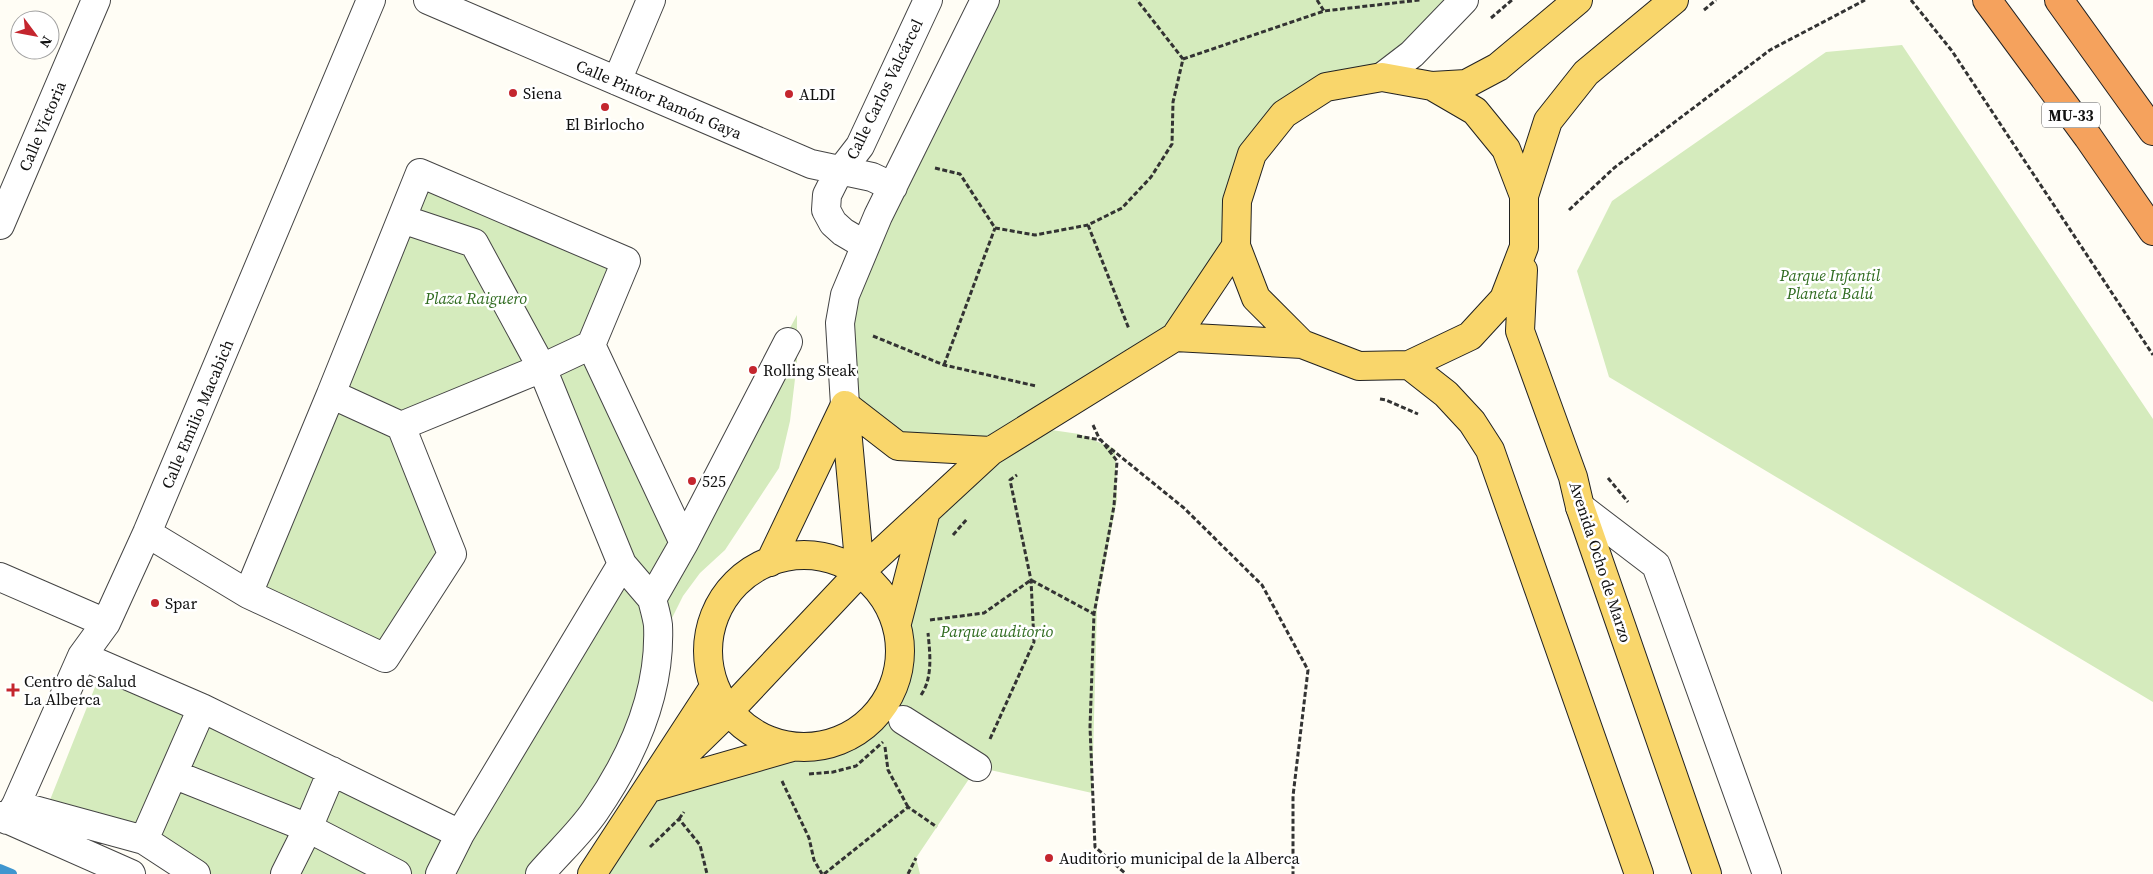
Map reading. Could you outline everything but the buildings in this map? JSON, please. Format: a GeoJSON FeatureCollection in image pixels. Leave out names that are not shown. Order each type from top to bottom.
{"type":"FeatureCollection","features":[{"type":"Feature","properties":{"kind":"highway","name":"MU-33"},"geometry":{"type":"LineString","coordinates":[[1987,0],[2088,137],[2153,231]]}},
{"type":"Feature","properties":{"kind":"highway"},"geometry":{"type":"LineString","coordinates":[[2059,0],[2153,131]]}},
{"type":"Feature","properties":{"kind":"main road"},"geometry":{"type":"LineString","coordinates":[[1302,344],[1256,298],[1236,246],[1237,200],[1252,154],[1284,114],[1326,87],[1382,76],[1432,86],[1466,84],[1498,67],[1578,0]]}},
{"type":"Feature","properties":{"kind":"main road"},"geometry":{"type":"LineString","coordinates":[[1524,196],[1548,121],[1586,74],[1674,0]]}},
{"type":"Feature","properties":{"kind":"main road"},"geometry":{"type":"LineString","coordinates":[[1432,86],[1475,111],[1506,149],[1524,196]]}},
{"type":"Feature","properties":{"kind":"main road","name":"Avenida Ocho de Marzo"},"geometry":{"type":"LineString","coordinates":[[1524,196],[1524,247],[1520,331],[1570,468],[1580,506],[1707,874]]}},
{"type":"Feature","properties":{"kind":"main road"},"geometry":{"type":"LineString","coordinates":[[650,788],[728,712],[860,572],[991,451],[1175,337],[1236,246]]}},
{"type":"Feature","properties":{"kind":"main road"},"geometry":{"type":"LineString","coordinates":[[1175,337],[1302,344],[1359,366],[1409,365],[1470,336],[1504,299],[1524,247]]}},
{"type":"Feature","properties":{"kind":"main road"},"geometry":{"type":"LineString","coordinates":[[1409,365],[1446,394],[1472,422],[1490,450],[1639,874]]}},
{"type":"Feature","properties":{"kind":"main road"},"geometry":{"type":"LineString","coordinates":[[845,405],[898,446],[991,451]]}},
{"type":"Feature","properties":{"kind":"main road"},"geometry":{"type":"LineString","coordinates":[[770,562],[845,405]]}},
{"type":"Feature","properties":{"kind":"main road"},"geometry":{"type":"LineString","coordinates":[[845,405],[860,572]]}},
{"type":"Feature","properties":{"kind":"main road"},"geometry":{"type":"LineString","coordinates":[[897,623],[926,511]]}},
{"type":"Feature","properties":{"kind":"main road"},"geometry":{"type":"LineString","coordinates":[[650,788],[792,748],[825,746],[857,732],[875,717],[893,689],[901,657],[897,623],[882,593],[860,572],[836,560],[803,555],[770,562],[741,579],[729,591],[713,621],[708,654],[714,687],[728,712],[760,737],[792,748]]}},
{"type":"Feature","properties":{"kind":"main road"},"geometry":{"type":"LineString","coordinates":[[592,874],[650,788],[714,687]]}},
{"type":"Feature","properties":{"kind":"street","name":"Calle Victoria"},"geometry":{"type":"LineString","coordinates":[[0,225],[96,0]]}},
{"type":"Feature","properties":{"kind":"street","name":"Calle Emilio Macabich"},"geometry":{"type":"LineString","coordinates":[[8,814],[82,656],[106,623],[147,533],[371,0]]}},
{"type":"Feature","properties":{"kind":"street","name":"Calle Pintor Ramón Gaya"},"geometry":{"type":"LineString","coordinates":[[428,0],[811,164],[872,177],[893,186]]}},
{"type":"Feature","properties":{"kind":"street"},"geometry":{"type":"LineString","coordinates":[[617,81],[651,0]]}},
{"type":"Feature","properties":{"kind":"street","name":"Calle Carlos Valcárcel"},"geometry":{"type":"LineString","coordinates":[[865,245],[843,232],[833,223],[826,210],[826,195],[860,146],[928,0]]}},
{"type":"Feature","properties":{"kind":"street"},"geometry":{"type":"LineString","coordinates":[[845,405],[840,323],[845,295],[865,245],[893,186],[985,0]]}},
{"type":"Feature","properties":{"kind":"street"},"geometry":{"type":"LineString","coordinates":[[1382,76],[1412,54],[1464,0]]}},
{"type":"Feature","properties":{"kind":"street"},"geometry":{"type":"LineString","coordinates":[[248,594],[420,174],[626,261],[590,345],[542,368],[401,426]]}},
{"type":"Feature","properties":{"kind":"street"},"geometry":{"type":"LineString","coordinates":[[402,219],[474,243],[542,368],[622,564],[652,599],[658,624],[654,674],[642,726],[625,762],[594,812],[540,874]]}},
{"type":"Feature","properties":{"kind":"street"},"geometry":{"type":"LineString","coordinates":[[652,599],[684,543],[788,342]]}},
{"type":"Feature","properties":{"kind":"street"},"geometry":{"type":"LineString","coordinates":[[590,345],[684,543]]}},
{"type":"Feature","properties":{"kind":"street"},"geometry":{"type":"LineString","coordinates":[[147,533],[248,594],[385,658],[452,554],[401,426],[331,394]]}},
{"type":"Feature","properties":{"kind":"street"},"geometry":{"type":"LineString","coordinates":[[1580,506],[1656,565],[1767,874]]}},
{"type":"Feature","properties":{"kind":"street"},"geometry":{"type":"LineString","coordinates":[[440,874],[460,834],[622,564]]}},
{"type":"Feature","properties":{"kind":"street"},"geometry":{"type":"LineString","coordinates":[[0,577],[106,623]]}},
{"type":"Feature","properties":{"kind":"street"},"geometry":{"type":"LineString","coordinates":[[82,656],[202,708],[460,834]]}},
{"type":"Feature","properties":{"kind":"street"},"geometry":{"type":"LineString","coordinates":[[144,840],[202,708]]}},
{"type":"Feature","properties":{"kind":"street"},"geometry":{"type":"LineString","coordinates":[[903,720],[977,767]]}},
{"type":"Feature","properties":{"kind":"street"},"geometry":{"type":"LineString","coordinates":[[284,874],[308,828],[332,771]]}},
{"type":"Feature","properties":{"kind":"street"},"geometry":{"type":"LineString","coordinates":[[173,774],[308,828],[397,874]]}},
{"type":"Feature","properties":{"kind":"street"},"geometry":{"type":"LineString","coordinates":[[8,814],[144,840],[196,874]]}},
{"type":"Feature","properties":{"kind":"street"},"geometry":{"type":"LineString","coordinates":[[8,814],[131,874]]}},
{"type":"Feature","properties":{"kind":"path"},"geometry":{"type":"LineString","coordinates":[[1137,0],[1183,59]]}},
{"type":"Feature","properties":{"kind":"path"},"geometry":{"type":"LineString","coordinates":[[1317,0],[1324,10]]}},
{"type":"Feature","properties":{"kind":"path"},"geometry":{"type":"LineString","coordinates":[[1183,59],[1324,10],[1420,0]]}},
{"type":"Feature","properties":{"kind":"path"},"geometry":{"type":"LineString","coordinates":[[1569,210],[1614,168],[1770,50],[1865,0]]}},
{"type":"Feature","properties":{"kind":"path"},"geometry":{"type":"LineString","coordinates":[[1911,0],[1952,51],[2153,355]]}},
{"type":"Feature","properties":{"kind":"path"},"geometry":{"type":"LineString","coordinates":[[906,161],[960,174],[995,228],[1035,235],[1088,224],[1122,208],[1151,177],[1172,144],[1173,102],[1183,59]]}},
{"type":"Feature","properties":{"kind":"path"},"geometry":{"type":"LineString","coordinates":[[1088,224],[1141,358]]}},
{"type":"Feature","properties":{"kind":"path"},"geometry":{"type":"LineString","coordinates":[[944,365],[995,228]]}},
{"type":"Feature","properties":{"kind":"path"},"geometry":{"type":"LineString","coordinates":[[840,323],[944,365],[1080,397],[1100,440],[1117,461],[1114,506],[1094,614],[1090,727],[1095,847],[1126,874]]}},
{"type":"Feature","properties":{"kind":"path"},"geometry":{"type":"LineString","coordinates":[[1377,399],[1386,400],[1419,415]]}},
{"type":"Feature","properties":{"kind":"path"},"geometry":{"type":"LineString","coordinates":[[1072,435],[1100,440],[1184,508],[1262,586],[1308,670],[1293,796],[1293,874]]}},
{"type":"Feature","properties":{"kind":"path"},"geometry":{"type":"LineString","coordinates":[[1003,486],[1018,474]]}},
{"type":"Feature","properties":{"kind":"path"},"geometry":{"type":"LineString","coordinates":[[977,767],[1034,642],[1031,580],[1010,480]]}},
{"type":"Feature","properties":{"kind":"path"},"geometry":{"type":"LineString","coordinates":[[951,538],[970,516]]}},
{"type":"Feature","properties":{"kind":"path"},"geometry":{"type":"LineString","coordinates":[[1031,580],[1094,614]]}},
{"type":"Feature","properties":{"kind":"path"},"geometry":{"type":"LineString","coordinates":[[928,612],[927,621],[984,613],[1031,580]]}},
{"type":"Feature","properties":{"kind":"path"},"geometry":{"type":"LineString","coordinates":[[903,720],[925,689],[931,660],[928,630]]}},
{"type":"Feature","properties":{"kind":"path"},"geometry":{"type":"LineString","coordinates":[[806,774],[832,772],[856,766],[885,741],[888,770],[908,807],[937,827]]}},
{"type":"Feature","properties":{"kind":"path"},"geometry":{"type":"LineString","coordinates":[[780,776],[809,838],[814,860],[823,874],[908,807]]}},
{"type":"Feature","properties":{"kind":"path"},"geometry":{"type":"LineString","coordinates":[[645,851],[678,819],[688,806]]}},
{"type":"Feature","properties":{"kind":"path"},"geometry":{"type":"LineString","coordinates":[[678,819],[700,845],[708,874]]}},
{"type":"Feature","properties":{"kind":"path"},"geometry":{"type":"LineString","coordinates":[[908,874],[916,858]]}},
{"type":"Feature","properties":{"kind":"green space","name":"Parque auditorio"},"geometry":{"type":"Polygon","coordinates":[[[985,0],[1464,0],[1412,54],[1326,87],[1252,154],[1236,246],[1175,337],[1031,427],[1079,434],[1115,449],[1117,499],[1097,607],[1092,793],[977,767],[916,858],[920,874],[592,874],[650,788],[792,747],[825,745],[857,732],[875,717],[893,689],[901,657],[897,623],[926,511],[991,452],[898,446],[845,405],[840,323],[985,0]]]}},
{"type":"Feature","properties":{"kind":"green space","name":"Parque Infantil Planeta Balú"},"geometry":{"type":"Polygon","coordinates":[[[1902,45],[2153,419],[2153,702],[1609,377],[1577,271],[1612,201],[1826,52],[1902,45]]]}},
{"type":"Feature","properties":{"kind":"green space","name":"Plaza Raiguero"},"geometry":{"type":"Polygon","coordinates":[[[420,168],[639,258],[597,349],[680,530],[797,315],[797,362],[790,421],[779,468],[725,550],[700,573],[683,596],[667,628],[663,682],[552,874],[184,874],[48,805],[101,672],[454,826],[608,561],[533,382],[408,439],[455,556],[390,664],[242,599],[420,168]]]}},
{"type":"Feature","properties":{"kind":"waterway"},"geometry":{"type":"LineString","coordinates":[[0,869],[12,874]]}},
{"type":"Feature","properties":{"kind":"place","name":"Siena"},"geometry":{"type":"Point","coordinates":[513,93]}},
{"type":"Feature","properties":{"kind":"place","name":"ALDI"},"geometry":{"type":"Point","coordinates":[789,94]}},
{"type":"Feature","properties":{"kind":"place","name":"El Birlocho"},"geometry":{"type":"Point","coordinates":[605,107]}},
{"type":"Feature","properties":{"kind":"place","name":"Rolling Steak"},"geometry":{"type":"Point","coordinates":[753,370]}},
{"type":"Feature","properties":{"kind":"place","name":"525"},"geometry":{"type":"Point","coordinates":[692,481]}},
{"type":"Feature","properties":{"kind":"place","name":"Spar"},"geometry":{"type":"Point","coordinates":[155,603]}},
{"type":"Feature","properties":{"kind":"place","name":"Centro de Salud La Alberca"},"geometry":{"type":"Point","coordinates":[13,690]}},
{"type":"Feature","properties":{"kind":"place","name":"Auditorio municipal de la Alberca"},"geometry":{"type":"Point","coordinates":[1049,858]}}]}
